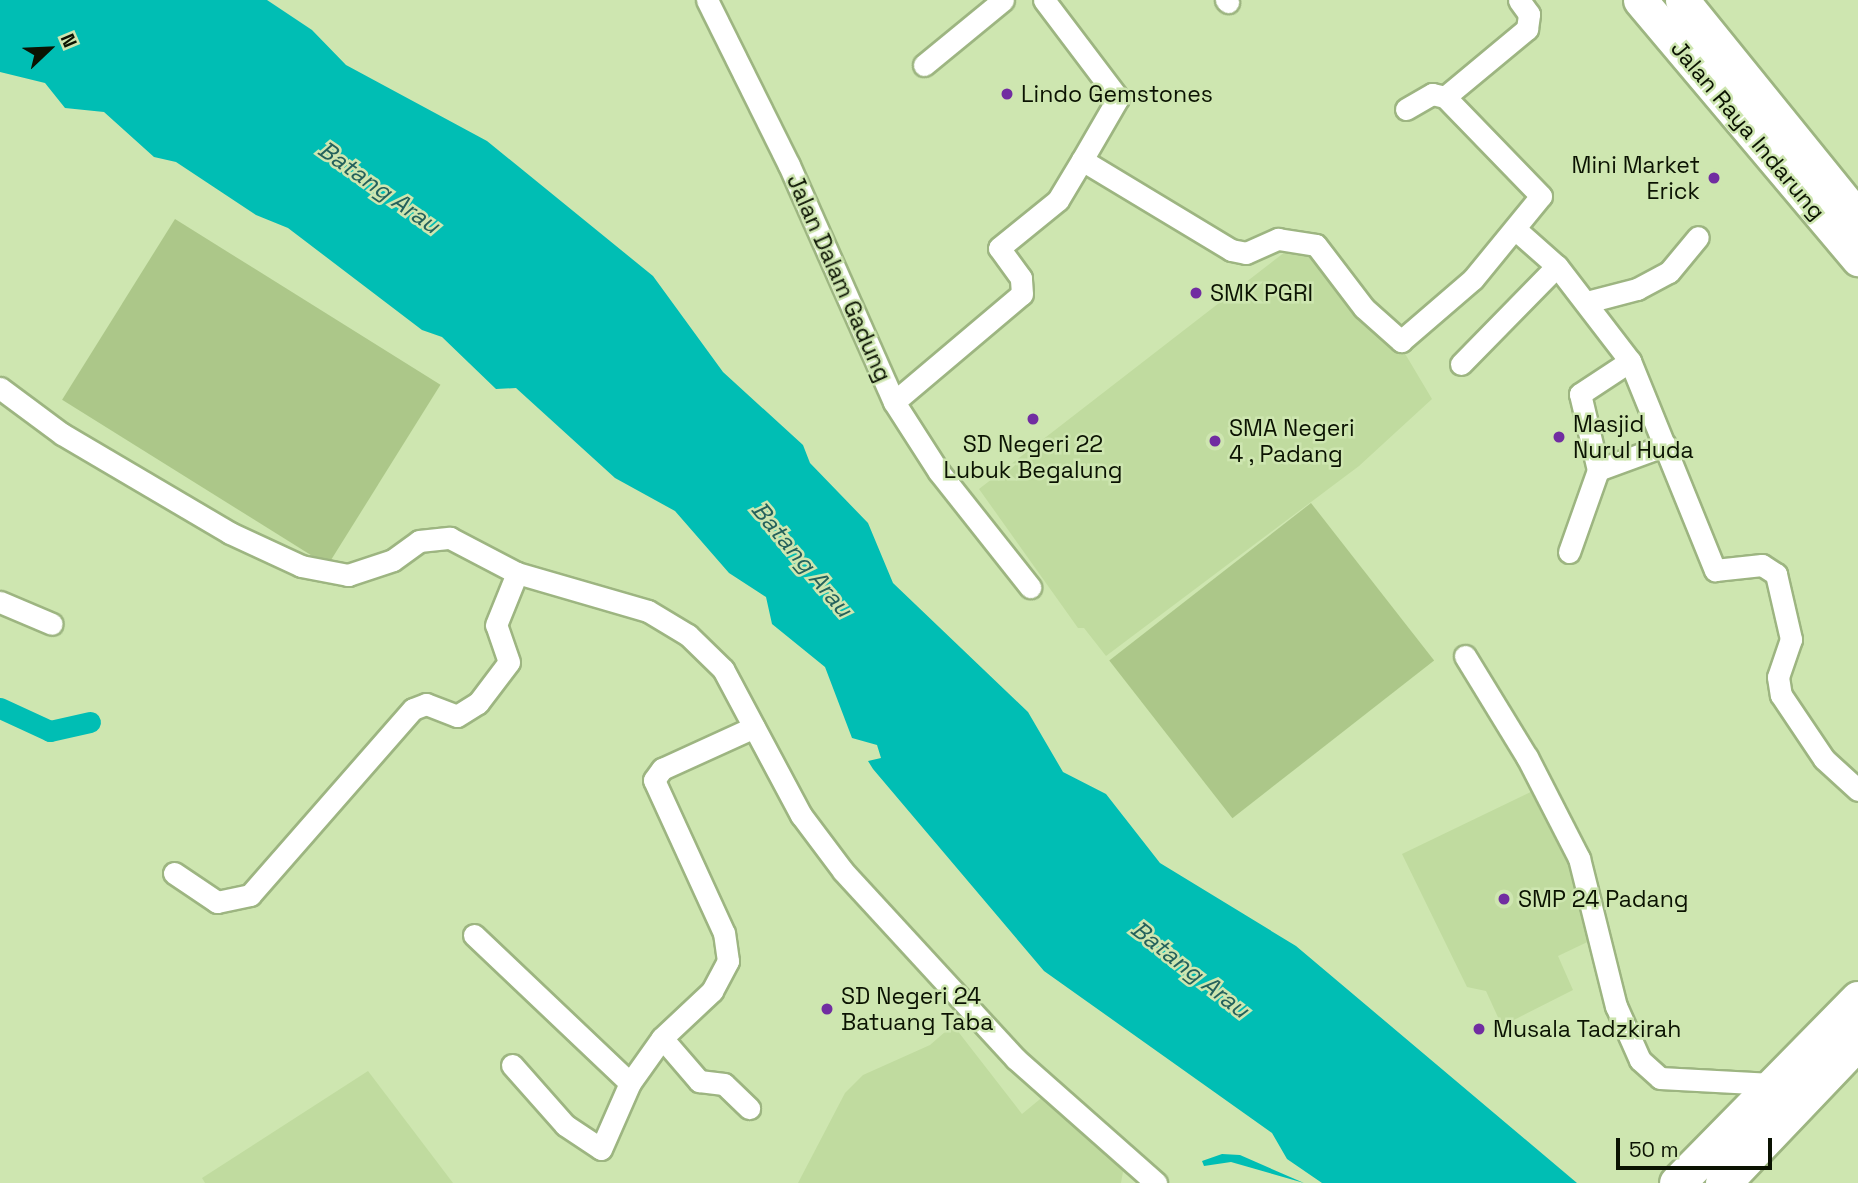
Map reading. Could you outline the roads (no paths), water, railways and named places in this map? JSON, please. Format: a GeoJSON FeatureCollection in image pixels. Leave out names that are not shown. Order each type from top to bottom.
{"type":"FeatureCollection","features":[{"type":"Feature","properties":{"kind":"highway"},"geometry":{"type":"LineString","coordinates":[[1677,1183],[1858,999]]}},
{"type":"Feature","properties":{"kind":"highway"},"geometry":{"type":"LineString","coordinates":[[1735,1176],[1858,1041]]}},
{"type":"Feature","properties":{"kind":"main road","name":"Jalan Raya Indarung"},"geometry":{"type":"LineString","coordinates":[[1640,0],[1858,260]]}},
{"type":"Feature","properties":{"kind":"main road","name":"Jalan Raya Indarung"},"geometry":{"type":"LineString","coordinates":[[1690,10],[1858,217]]}},
{"type":"Feature","properties":{"kind":"main road"},"geometry":{"type":"LineString","coordinates":[[1672,41],[1690,10]]}},
{"type":"Feature","properties":{"kind":"street","name":"Jalan Dalam Gadung"},"geometry":{"type":"LineString","coordinates":[[707,0],[789,165],[894,402],[994,542],[1030,587]]}},
{"type":"Feature","properties":{"kind":"street"},"geometry":{"type":"LineString","coordinates":[[924,65],[1003,0]]}},
{"type":"Feature","properties":{"kind":"street"},"geometry":{"type":"LineString","coordinates":[[894,402],[1022,294],[1021,278],[999,248],[1058,200],[1118,98],[1044,0]]}},
{"type":"Feature","properties":{"kind":"street"},"geometry":{"type":"LineString","coordinates":[[1445,97],[1527,29],[1529,14],[1519,0]]}},
{"type":"Feature","properties":{"kind":"street"},"geometry":{"type":"LineString","coordinates":[[1082,160],[1231,250],[1246,253],[1278,239],[1316,245],[1395,340],[1420,328],[1539,204],[1537,187],[1445,97],[1432,94],[1406,108]]}},
{"type":"Feature","properties":{"kind":"street"},"geometry":{"type":"LineString","coordinates":[[1516,229],[1557,266],[1630,361],[1715,570],[1762,565],[1776,574],[1791,639],[1778,677],[1782,695],[1824,759],[1858,790]]}},
{"type":"Feature","properties":{"kind":"street"},"geometry":{"type":"LineString","coordinates":[[1587,302],[1620,295],[1669,272],[1698,237]]}},
{"type":"Feature","properties":{"kind":"street"},"geometry":{"type":"LineString","coordinates":[[1461,364],[1557,266]]}},
{"type":"Feature","properties":{"kind":"street"},"geometry":{"type":"LineString","coordinates":[[1569,552],[1598,470],[1580,394],[1630,361]]}},
{"type":"Feature","properties":{"kind":"street"},"geometry":{"type":"LineString","coordinates":[[0,388],[74,442],[300,566],[348,575],[393,560],[419,541],[450,538],[517,573],[648,611],[688,635],[723,669],[801,815],[843,871],[1016,1059],[1156,1183]]}},
{"type":"Feature","properties":{"kind":"street"},"geometry":{"type":"LineString","coordinates":[[1598,470],[1666,445]]}},
{"type":"Feature","properties":{"kind":"street"},"geometry":{"type":"LineString","coordinates":[[174,873],[217,902],[250,895],[413,709],[426,704],[457,716],[478,703],[509,662],[496,625],[517,573]]}},
{"type":"Feature","properties":{"kind":"street"},"geometry":{"type":"LineString","coordinates":[[0,602],[52,624]]}},
{"type":"Feature","properties":{"kind":"street"},"geometry":{"type":"LineString","coordinates":[[1465,656],[1527,757],[1579,858],[1616,1006],[1640,1060],[1660,1078],[1772,1084]]}},
{"type":"Feature","properties":{"kind":"street"},"geometry":{"type":"LineString","coordinates":[[512,1065],[565,1125],[601,1149],[630,1083],[663,1038],[712,990],[727,961],[724,933],[654,780],[662,769],[754,727]]}},
{"type":"Feature","properties":{"kind":"street"},"geometry":{"type":"LineString","coordinates":[[474,935],[630,1083]]}},
{"type":"Feature","properties":{"kind":"street"},"geometry":{"type":"LineString","coordinates":[[663,1038],[699,1081],[724,1084],[749,1108]]}},
{"type":"Feature","properties":{"kind":"water","name":"Batang Arau"},"geometry":{"type":"Polygon","coordinates":[[[0,0],[267,0],[312,30],[346,65],[487,141],[653,276],[723,372],[803,445],[810,463],[868,523],[893,583],[1028,712],[1063,772],[1106,794],[1160,863],[1296,946],[1577,1183],[1322,1183],[1287,1159],[1272,1133],[1044,971],[873,769],[868,761],[881,758],[877,745],[852,738],[825,667],[772,624],[766,597],[729,573],[675,511],[615,478],[516,388],[496,389],[442,337],[422,330],[288,228],[256,215],[176,162],[154,157],[104,112],[65,108],[45,83],[0,72],[0,0]]]}},
{"type":"Feature","properties":{"kind":"water"},"geometry":{"type":"Polygon","coordinates":[[[1222,1154],[1240,1155],[1304,1183],[1231,1162],[1204,1166],[1202,1161],[1222,1154]]]}},
{"type":"Feature","properties":{"kind":"waterway"},"geometry":{"type":"LineString","coordinates":[[0,708],[50,731],[90,722]]}},
{"type":"Feature","properties":{"kind":"place","name":"Lindo Gemstones"},"geometry":{"type":"Point","coordinates":[1007,94]}},
{"type":"Feature","properties":{"kind":"place","name":"Mini Market Erick"},"geometry":{"type":"Point","coordinates":[1714,178]}},
{"type":"Feature","properties":{"kind":"place","name":"SMK PGRI"},"geometry":{"type":"Point","coordinates":[1196,293]}},
{"type":"Feature","properties":{"kind":"place","name":"SD Negeri 22 Lubuk Begalung"},"geometry":{"type":"Point","coordinates":[1033,419]}},
{"type":"Feature","properties":{"kind":"place","name":"Masjid Nurul Huda"},"geometry":{"type":"Point","coordinates":[1559,437]}},
{"type":"Feature","properties":{"kind":"place","name":"SMA Negeri 4 , Padang"},"geometry":{"type":"Point","coordinates":[1215,441]}},
{"type":"Feature","properties":{"kind":"place","name":"SMP 24 Padang"},"geometry":{"type":"Point","coordinates":[1504,899]}},
{"type":"Feature","properties":{"kind":"place","name":"SD Negeri 24 Batuang Taba"},"geometry":{"type":"Point","coordinates":[827,1009]}},
{"type":"Feature","properties":{"kind":"place","name":"Musala Tadzkirah"},"geometry":{"type":"Point","coordinates":[1479,1029]}}]}
